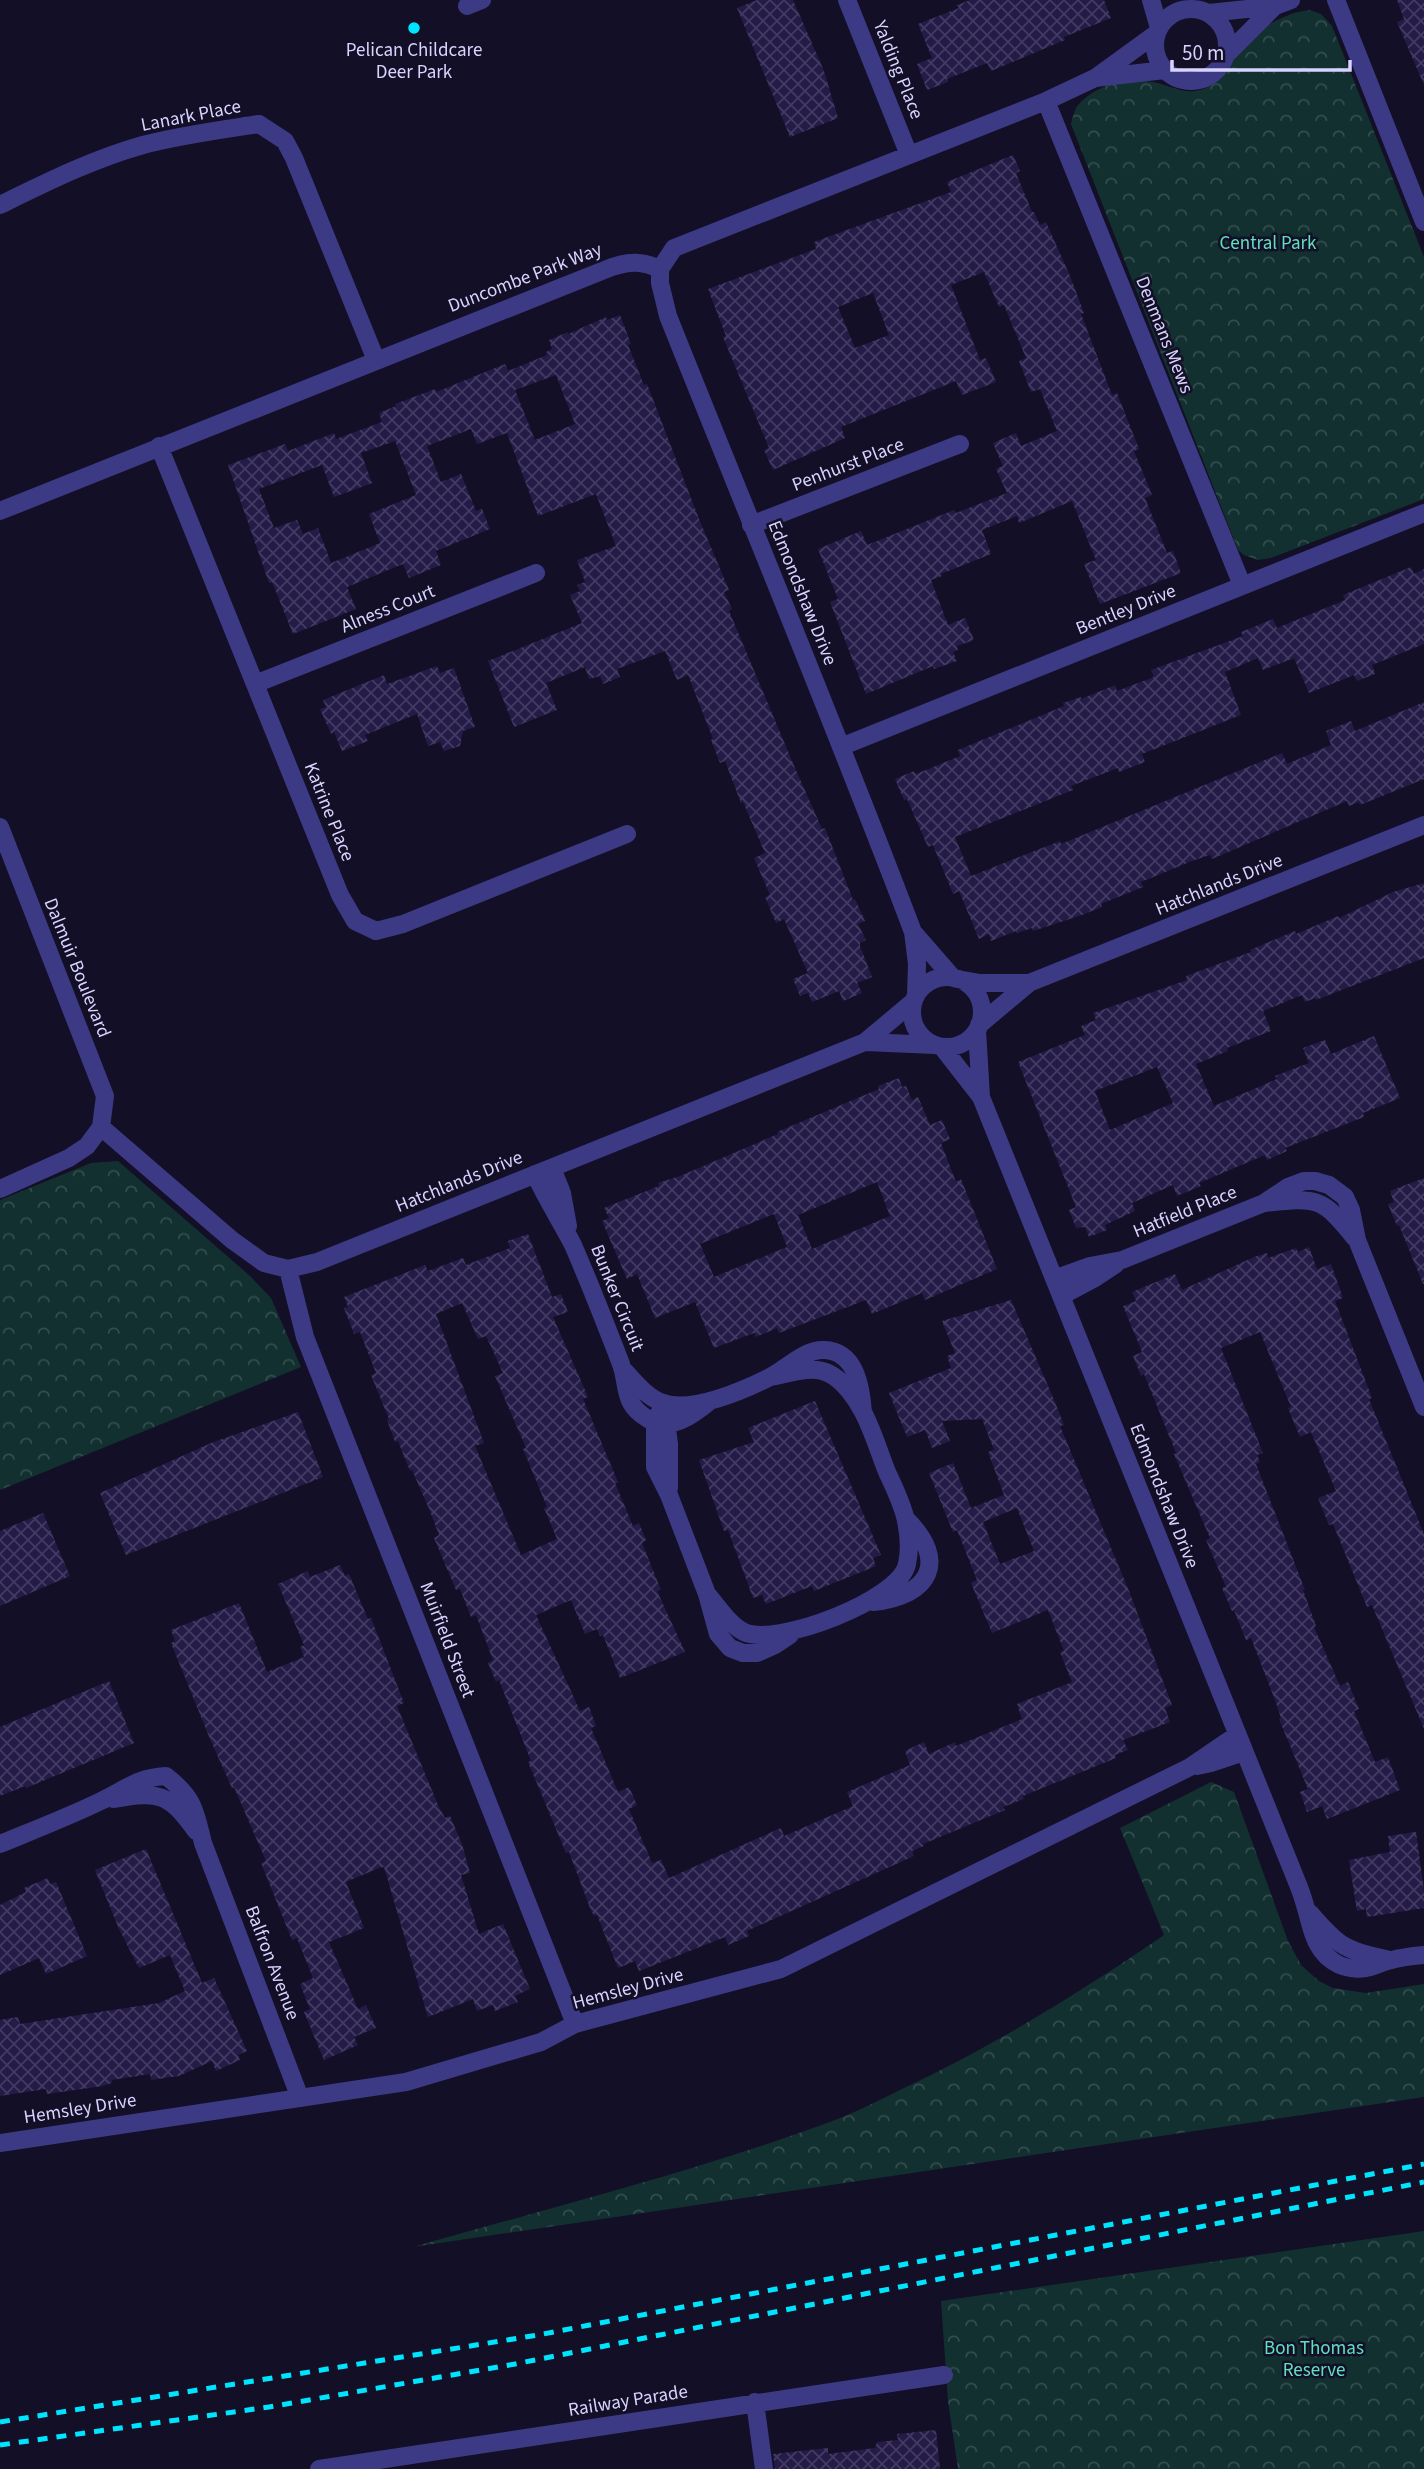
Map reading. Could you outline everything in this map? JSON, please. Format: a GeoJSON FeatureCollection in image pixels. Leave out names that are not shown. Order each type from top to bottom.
{"type":"FeatureCollection","features":[{"type":"Feature","properties":{"kind":"street","name":"Yalding Place"},"geometry":{"type":"LineString","coordinates":[[847,0],[909,155]]}},
{"type":"Feature","properties":{"kind":"street"},"geometry":{"type":"LineString","coordinates":[[1151,0],[1158,31],[1156,53],[1165,70],[1184,81],[1206,79],[1223,64],[1227,54],[1225,30],[1218,20],[1202,8]]}},
{"type":"Feature","properties":{"kind":"street"},"geometry":{"type":"LineString","coordinates":[[1336,0],[1424,222]]}},
{"type":"Feature","properties":{"kind":"street"},"geometry":{"type":"LineString","coordinates":[[660,269],[674,248],[1046,101],[1096,78],[1158,31],[1165,20],[1183,9],[1283,3]]}},
{"type":"Feature","properties":{"kind":"street"},"geometry":{"type":"LineString","coordinates":[[1227,54],[1283,3]]}},
{"type":"Feature","properties":{"kind":"street"},"geometry":{"type":"LineString","coordinates":[[1096,78],[1165,70]]}},
{"type":"Feature","properties":{"kind":"street","name":"Denmans Mews"},"geometry":{"type":"LineString","coordinates":[[1046,101],[1242,585]]}},
{"type":"Feature","properties":{"kind":"street","name":"Lanark Place"},"geometry":{"type":"LineString","coordinates":[[0,205],[79,167],[142,145],[259,124],[285,141],[294,158],[376,360]]}},
{"type":"Feature","properties":{"kind":"street","name":"Duncombe Park Way"},"geometry":{"type":"LineString","coordinates":[[0,511],[612,267],[630,261],[646,262],[660,269]]}},
{"type":"Feature","properties":{"kind":"street","name":"Edmondshaw Drive"},"geometry":{"type":"LineString","coordinates":[[660,269],[660,283],[668,316],[843,746],[914,932],[917,964],[915,998]]}},
{"type":"Feature","properties":{"kind":"street","name":"Penhurst Place"},"geometry":{"type":"LineString","coordinates":[[751,525],[960,444]]}},
{"type":"Feature","properties":{"kind":"street","name":"Katrine Place"},"geometry":{"type":"LineString","coordinates":[[159,446],[340,895],[355,921],[376,930],[403,924],[627,834]]}},
{"type":"Feature","properties":{"kind":"street","name":"Bentley Drive"},"geometry":{"type":"LineString","coordinates":[[843,746],[1424,513]]}},
{"type":"Feature","properties":{"kind":"street","name":"Alness Court"},"geometry":{"type":"LineString","coordinates":[[255,684],[536,573]]}},
{"type":"Feature","properties":{"kind":"street","name":"Hatchlands Drive"},"geometry":{"type":"LineString","coordinates":[[978,1027],[1029,983],[1424,825]]}},
{"type":"Feature","properties":{"kind":"street","name":"Dalmuir Boulevard"},"geometry":{"type":"LineString","coordinates":[[0,827],[7,869],[105,1096],[101,1127]]}},
{"type":"Feature","properties":{"kind":"street","name":"Edmondshaw Drive"},"geometry":{"type":"LineString","coordinates":[[914,932],[955,978]]}},
{"type":"Feature","properties":{"kind":"street"},"geometry":{"type":"LineString","coordinates":[[955,978],[967,984],[980,1002],[982,1013],[978,1027],[962,1043],[939,1046],[926,1040],[918,1032],[914,1023],[915,998],[923,987],[932,981],[955,978]]}},
{"type":"Feature","properties":{"kind":"street","name":"Hatchlands Drive"},"geometry":{"type":"LineString","coordinates":[[955,978],[979,984],[1029,983]]}},
{"type":"Feature","properties":{"kind":"street","name":"Hatchlands Drive"},"geometry":{"type":"LineString","coordinates":[[288,1269],[317,1262],[865,1042],[915,998]]}},
{"type":"Feature","properties":{"kind":"street","name":"Edmondshaw Drive"},"geometry":{"type":"LineString","coordinates":[[978,1027],[981,1097]]}},
{"type":"Feature","properties":{"kind":"street","name":"Hatchlands Drive"},"geometry":{"type":"LineString","coordinates":[[865,1042],[939,1046]]}},
{"type":"Feature","properties":{"kind":"street","name":"Edmondshaw Drive"},"geometry":{"type":"LineString","coordinates":[[939,1046],[981,1097],[1308,1910],[1313,1935],[1320,1949],[1334,1964],[1362,1968],[1390,1960]]}},
{"type":"Feature","properties":{"kind":"street"},"geometry":{"type":"LineString","coordinates":[[0,1189],[68,1158],[87,1146],[101,1127],[232,1240],[264,1263],[288,1269]]}},
{"type":"Feature","properties":{"kind":"street","name":"Bunker Circuit"},"geometry":{"type":"LineString","coordinates":[[544,1171],[546,1199],[572,1243],[622,1368],[626,1393],[641,1414],[661,1423]]}},
{"type":"Feature","properties":{"kind":"street","name":"Hatfield Place"},"geometry":{"type":"LineString","coordinates":[[1057,1287],[1096,1278],[1122,1260],[1264,1203],[1307,1199],[1318,1202],[1336,1215],[1357,1240],[1424,1407]]}},
{"type":"Feature","properties":{"kind":"street","name":"Muirfield Street"},"geometry":{"type":"LineString","coordinates":[[288,1269],[306,1337],[575,2024]]}},
{"type":"Feature","properties":{"kind":"street","name":"Bunker Circuit"},"geometry":{"type":"LineString","coordinates":[[622,1368],[651,1397],[664,1403]]}},
{"type":"Feature","properties":{"kind":"street"},"geometry":{"type":"LineString","coordinates":[[811,1370],[826,1372],[838,1379],[863,1412],[906,1519],[909,1543],[907,1567],[891,1586],[866,1603],[795,1631],[762,1636],[744,1632],[732,1624],[707,1594],[656,1467],[664,1403],[682,1405],[710,1401],[771,1377],[811,1370]]}},
{"type":"Feature","properties":{"kind":"street"},"geometry":{"type":"LineString","coordinates":[[661,1423],[688,1418],[710,1401]]}},
{"type":"Feature","properties":{"kind":"street","name":"Hemsley Drive"},"geometry":{"type":"LineString","coordinates":[[0,2143],[406,2082],[541,2042],[575,2024],[781,1969],[1241,1743]]}},
{"type":"Feature","properties":{"kind":"street","name":"Balfron Avenue"},"geometry":{"type":"LineString","coordinates":[[103,1800],[147,1777],[166,1776],[183,1789],[194,1805],[204,1843],[300,2098]]}},
{"type":"Feature","properties":{"kind":"street","name":"Balfron Avenue"},"geometry":{"type":"LineString","coordinates":[[103,1800],[134,1795],[161,1796],[178,1807],[204,1843]]}},
{"type":"Feature","properties":{"kind":"street"},"geometry":{"type":"LineString","coordinates":[[0,1844],[103,1800]]}},
{"type":"Feature","properties":{"kind":"street","name":"Edmondshaw Drive"},"geometry":{"type":"LineString","coordinates":[[1308,1910],[1327,1934],[1343,1948],[1390,1960]]}},
{"type":"Feature","properties":{"kind":"street"},"geometry":{"type":"LineString","coordinates":[[1390,1960],[1424,1955]]}},
{"type":"Feature","properties":{"kind":"street","name":"Railway Parade"},"geometry":{"type":"LineString","coordinates":[[319,2469],[375,2465],[755,2402],[944,2375]]}},
{"type":"Feature","properties":{"kind":"street"},"geometry":{"type":"LineString","coordinates":[[755,2402],[764,2469]]}},
{"type":"Feature","properties":{"kind":"green space","name":"Central Park"},"geometry":{"type":"Polygon","coordinates":[[[1310,10],[1321,14],[1332,26],[1424,257],[1424,499],[1271,558],[1258,560],[1238,550],[1071,124],[1075,111],[1086,97],[1104,87],[1124,81],[1159,83],[1188,91],[1207,88],[1218,80],[1252,37],[1279,19],[1310,10]]]}},
{"type":"Feature","properties":{"kind":"green space"},"geometry":{"type":"Polygon","coordinates":[[[118,1161],[250,1276],[271,1298],[301,1367],[0,1490],[0,1200],[91,1163],[118,1161]]]}},
{"type":"Feature","properties":{"kind":"green space"},"geometry":{"type":"Polygon","coordinates":[[[1211,1782],[1234,1792],[1288,1941],[1301,1965],[1319,1981],[1333,1988],[1366,1993],[1424,1984],[1424,2097],[413,2247],[683,2171],[843,2117],[935,2073],[1035,2018],[1164,1935],[1120,1828],[1211,1782]]]}},
{"type":"Feature","properties":{"kind":"green space","name":"Bon Thomas Reserve"},"geometry":{"type":"Polygon","coordinates":[[[1424,2231],[1424,2469],[958,2469],[948,2401],[941,2301],[1424,2231]]]}},
{"type":"Feature","properties":{"kind":"building"},"geometry":{"type":"Polygon","coordinates":[[[757,0],[793,0],[824,71],[838,118],[790,137],[737,8],[757,0]]]}},
{"type":"Feature","properties":{"kind":"building"},"geometry":{"type":"Polygon","coordinates":[[[970,0],[1104,0],[1111,18],[991,71],[987,63],[927,90],[917,64],[932,58],[918,24],[959,8],[957,5],[970,0]]]}},
{"type":"Feature","properties":{"kind":"building"},"geometry":{"type":"Polygon","coordinates":[[[1397,0],[1424,0],[1424,85],[1397,22],[1404,19],[1397,0]]]}},
{"type":"Feature","properties":{"kind":"building"},"geometry":{"type":"Polygon","coordinates":[[[1013,155],[1020,171],[1016,173],[1032,212],[1040,225],[1046,222],[1070,276],[1084,313],[1081,314],[1112,395],[1117,393],[1139,449],[1134,451],[1152,495],[1145,498],[1167,553],[1173,551],[1181,573],[1100,604],[1084,564],[1096,560],[1072,501],[1019,523],[1017,516],[982,530],[991,554],[931,580],[948,625],[965,618],[974,640],[957,646],[958,650],[953,652],[957,661],[934,669],[933,666],[866,694],[830,602],[838,599],[818,549],[861,531],[867,545],[954,510],[956,513],[1007,493],[996,469],[1003,466],[993,443],[1016,433],[1021,446],[1057,431],[1040,389],[1031,392],[1019,361],[1026,358],[1004,305],[999,307],[984,272],[951,285],[980,360],[986,358],[996,382],[962,395],[956,381],[841,427],[845,438],[773,470],[764,450],[769,448],[723,337],[726,336],[708,289],[816,249],[814,242],[951,192],[947,182],[1013,155]],[[873,293],[838,307],[855,348],[889,335],[873,293]]]}},
{"type":"Feature","properties":{"kind":"building"},"geometry":{"type":"Polygon","coordinates":[[[620,315],[631,344],[628,345],[644,385],[647,384],[729,590],[724,592],[732,609],[729,611],[795,768],[822,829],[825,828],[853,900],[855,899],[865,921],[858,924],[866,940],[860,943],[860,946],[872,977],[857,983],[862,993],[843,1001],[839,991],[812,1002],[808,993],[800,996],[793,979],[808,973],[784,919],[776,923],[765,897],[770,895],[754,858],[765,853],[725,761],[720,763],[688,675],[677,680],[665,651],[617,669],[620,677],[603,684],[600,676],[589,679],[585,667],[546,683],[557,710],[514,727],[488,661],[582,623],[570,595],[580,591],[577,585],[585,582],[577,560],[616,546],[596,494],[538,516],[507,433],[477,444],[471,429],[427,446],[441,482],[461,474],[476,511],[482,509],[490,529],[436,551],[441,565],[409,578],[403,564],[347,587],[356,609],[293,634],[272,582],[269,583],[228,465],[285,444],[288,451],[334,433],[336,439],[382,422],[379,413],[396,406],[395,404],[435,389],[436,392],[505,364],[508,371],[547,355],[546,352],[552,349],[549,340],[606,317],[607,320],[620,315]],[[556,375],[515,390],[535,440],[575,424],[556,375]],[[395,441],[361,453],[372,483],[334,497],[322,465],[259,489],[274,528],[297,520],[303,534],[318,528],[331,563],[380,543],[369,514],[416,495],[395,441]]]}},
{"type":"Feature","properties":{"kind":"building"},"geometry":{"type":"Polygon","coordinates":[[[1411,567],[1414,574],[1424,569],[1424,644],[1372,665],[1375,674],[1357,681],[1354,675],[1309,693],[1294,658],[1263,670],[1258,658],[1225,672],[1241,715],[1142,754],[1145,762],[1119,772],[1118,768],[1071,786],[1073,790],[955,837],[971,876],[1060,841],[1061,844],[1282,753],[1287,764],[1331,745],[1326,731],[1351,721],[1355,731],[1424,702],[1424,779],[1360,805],[1359,802],[1349,806],[1347,801],[1212,859],[1210,855],[1192,861],[1141,882],[1143,887],[1082,915],[1033,931],[1032,928],[1017,933],[1016,931],[991,941],[989,934],[979,939],[959,891],[953,894],[933,845],[928,847],[895,779],[914,771],[916,774],[960,756],[958,750],[1064,706],[1063,703],[1081,699],[1115,685],[1117,691],[1154,677],[1151,670],[1243,636],[1241,632],[1273,619],[1277,628],[1345,600],[1343,595],[1411,567]]]}},
{"type":"Feature","properties":{"kind":"building"},"geometry":{"type":"Polygon","coordinates":[[[437,666],[440,673],[454,668],[475,727],[463,731],[460,746],[444,751],[440,742],[428,746],[417,714],[365,735],[368,741],[342,751],[320,709],[326,707],[323,700],[384,675],[387,684],[437,666]]]}},
{"type":"Feature","properties":{"kind":"building"},"geometry":{"type":"Polygon","coordinates":[[[1424,883],[1424,958],[1316,1000],[1315,998],[1305,1002],[1302,995],[1263,1011],[1271,1031],[1227,1048],[1228,1051],[1196,1064],[1214,1106],[1277,1079],[1275,1076],[1309,1063],[1303,1048],[1325,1040],[1331,1054],[1374,1036],[1400,1098],[1363,1113],[1364,1117],[1285,1148],[1287,1151],[1267,1160],[1265,1155],[1199,1183],[1201,1186],[1177,1196],[1173,1185],[1132,1203],[1135,1211],[1105,1225],[1107,1230],[1089,1237],[1085,1227],[1076,1228],[1069,1210],[1076,1207],[1018,1062],[1085,1035],[1081,1026],[1096,1020],[1093,1013],[1187,980],[1186,976],[1251,952],[1250,950],[1295,931],[1296,934],[1338,916],[1339,918],[1393,892],[1424,883]],[[1157,1067],[1095,1091],[1110,1130],[1173,1103],[1157,1067]]]}},
{"type":"Feature","properties":{"kind":"building"},"geometry":{"type":"Polygon","coordinates":[[[899,1078],[912,1100],[918,1097],[930,1125],[942,1120],[950,1139],[941,1143],[956,1182],[961,1179],[997,1269],[925,1300],[922,1293],[872,1314],[866,1300],[779,1333],[777,1328],[756,1337],[754,1333],[714,1348],[695,1302],[655,1318],[637,1274],[627,1279],[602,1221],[609,1218],[604,1208],[778,1134],[777,1132],[879,1089],[878,1086],[899,1078]],[[877,1182],[798,1215],[812,1249],[890,1216],[877,1182]],[[774,1214],[700,1244],[714,1277],[787,1247],[774,1214]]]}},
{"type":"Feature","properties":{"kind":"building"},"geometry":{"type":"Polygon","coordinates":[[[1424,1178],[1423,1284],[1388,1204],[1394,1202],[1390,1191],[1424,1178]]]}},
{"type":"Feature","properties":{"kind":"building"},"geometry":{"type":"Polygon","coordinates":[[[528,1234],[552,1297],[561,1294],[568,1312],[553,1317],[588,1397],[583,1399],[618,1482],[615,1483],[633,1526],[639,1523],[646,1540],[642,1543],[661,1590],[657,1591],[685,1652],[620,1678],[603,1635],[600,1636],[597,1629],[585,1634],[571,1600],[536,1615],[580,1711],[589,1707],[596,1726],[591,1728],[618,1792],[629,1787],[637,1805],[629,1809],[652,1863],[661,1860],[669,1878],[781,1828],[784,1836],[853,1806],[847,1792],[910,1765],[905,1751],[924,1742],[929,1754],[1022,1719],[1017,1704],[1072,1682],[1060,1652],[1064,1651],[1048,1610],[992,1633],[971,1583],[977,1580],[957,1530],[953,1532],[929,1473],[953,1463],[971,1508],[1004,1495],[988,1452],[994,1450],[982,1419],[942,1421],[950,1441],[932,1448],[925,1430],[907,1437],[889,1393],[951,1368],[947,1356],[955,1353],[942,1321],[1011,1300],[1055,1402],[1064,1425],[1060,1426],[1129,1591],[1172,1705],[1165,1708],[1170,1722],[1123,1740],[1128,1750],[1115,1755],[1116,1758],[1023,1796],[1024,1799],[1003,1807],[1005,1810],[923,1844],[924,1846],[912,1851],[914,1856],[747,1931],[749,1936],[728,1945],[725,1937],[639,1971],[635,1961],[618,1968],[528,1762],[531,1761],[499,1680],[496,1682],[488,1663],[493,1660],[476,1615],[471,1617],[460,1589],[456,1590],[434,1538],[439,1535],[430,1511],[398,1441],[395,1442],[387,1420],[389,1419],[371,1375],[376,1373],[360,1332],[354,1334],[344,1308],[348,1307],[344,1297],[425,1265],[428,1271],[463,1258],[466,1265],[510,1248],[508,1241],[528,1234]],[[462,1303],[436,1314],[484,1443],[475,1446],[521,1555],[557,1539],[523,1449],[526,1448],[495,1376],[503,1373],[486,1336],[478,1339],[462,1303]],[[1017,1508],[983,1522],[1000,1564],[1034,1551],[1017,1508]]]}},
{"type":"Feature","properties":{"kind":"building"},"geometry":{"type":"Polygon","coordinates":[[[1309,1247],[1317,1269],[1331,1264],[1343,1298],[1335,1301],[1372,1398],[1369,1399],[1424,1534],[1424,1729],[1372,1605],[1367,1607],[1333,1524],[1329,1525],[1318,1498],[1336,1491],[1311,1432],[1300,1437],[1288,1408],[1291,1407],[1260,1332],[1221,1348],[1263,1453],[1257,1455],[1260,1462],[1256,1464],[1305,1590],[1316,1626],[1314,1627],[1340,1686],[1348,1682],[1359,1709],[1354,1711],[1375,1762],[1388,1757],[1400,1790],[1327,1819],[1322,1806],[1307,1812],[1300,1792],[1308,1789],[1279,1719],[1281,1718],[1275,1700],[1251,1638],[1246,1640],[1222,1588],[1226,1587],[1206,1540],[1210,1538],[1144,1374],[1141,1376],[1133,1356],[1142,1352],[1123,1306],[1136,1301],[1132,1292],[1175,1274],[1182,1290],[1254,1257],[1267,1253],[1268,1258],[1296,1248],[1298,1252],[1309,1247]]]}},
{"type":"Feature","properties":{"kind":"building"},"geometry":{"type":"Polygon","coordinates":[[[815,1401],[881,1555],[873,1558],[876,1566],[814,1591],[812,1586],[766,1604],[762,1595],[753,1598],[728,1530],[724,1531],[699,1460],[754,1442],[748,1428],[815,1401]]]}},
{"type":"Feature","properties":{"kind":"building"},"geometry":{"type":"Polygon","coordinates":[[[298,1412],[323,1477],[126,1555],[100,1493],[211,1443],[298,1412]]]}},
{"type":"Feature","properties":{"kind":"building"},"geometry":{"type":"Polygon","coordinates":[[[43,1513],[70,1576],[0,1606],[0,1531],[43,1513]]]}},
{"type":"Feature","properties":{"kind":"building"},"geometry":{"type":"Polygon","coordinates":[[[340,1565],[345,1576],[349,1574],[368,1619],[371,1618],[404,1703],[397,1706],[438,1805],[445,1818],[450,1816],[462,1844],[470,1873],[461,1875],[479,1934],[503,1924],[530,1989],[515,1996],[518,2002],[495,2011],[493,2005],[477,2011],[473,1999],[428,2017],[384,1867],[379,1868],[346,1882],[364,1928],[329,1942],[358,2009],[366,2005],[376,2028],[354,2037],[358,2045],[324,2060],[304,2012],[310,2009],[300,1984],[313,1978],[297,1938],[292,1940],[261,1863],[266,1861],[210,1739],[171,1643],[175,1641],[171,1630],[239,1603],[267,1672],[304,1657],[300,1647],[304,1645],[278,1584],[308,1571],[310,1577],[340,1565]]]}},
{"type":"Feature","properties":{"kind":"building"},"geometry":{"type":"Polygon","coordinates":[[[109,1681],[134,1743],[26,1788],[25,1786],[0,1796],[0,1727],[109,1681]]]}},
{"type":"Feature","properties":{"kind":"building"},"geometry":{"type":"Polygon","coordinates":[[[1416,1832],[1424,1908],[1367,1917],[1366,1909],[1357,1911],[1349,1860],[1390,1852],[1388,1836],[1416,1832]]]}},
{"type":"Feature","properties":{"kind":"building"},"geometry":{"type":"Polygon","coordinates":[[[146,1849],[202,1983],[214,1978],[247,2051],[238,2055],[240,2060],[216,2071],[212,2061],[179,2076],[151,2080],[150,2074],[112,2080],[112,2083],[103,2086],[47,2094],[46,2089],[0,2096],[0,2020],[18,2017],[20,2024],[159,2003],[185,1991],[170,1955],[139,1968],[119,1929],[95,1870],[146,1849]]]}},
{"type":"Feature","properties":{"kind":"building"},"geometry":{"type":"Polygon","coordinates":[[[48,1878],[50,1884],[56,1882],[87,1956],[46,1974],[39,1958],[0,1975],[0,1905],[26,1892],[24,1888],[48,1878]]]}},
{"type":"Feature","properties":{"kind":"building"},"geometry":{"type":"Polygon","coordinates":[[[936,2430],[940,2469],[775,2469],[773,2454],[828,2448],[828,2454],[875,2448],[877,2442],[898,2440],[897,2434],[936,2430]]]}},
{"type":"Feature","properties":{"kind":"railway"},"geometry":{"type":"LineString","coordinates":[[0,2422],[538,2335],[1424,2164]]}},
{"type":"Feature","properties":{"kind":"railway"},"geometry":{"type":"LineString","coordinates":[[0,2445],[269,2407],[515,2364],[1424,2182]]}},
{"type":"Feature","properties":{"kind":"place","name":"Pelican Childcare Deer Park"},"geometry":{"type":"Point","coordinates":[414,28]}}]}
